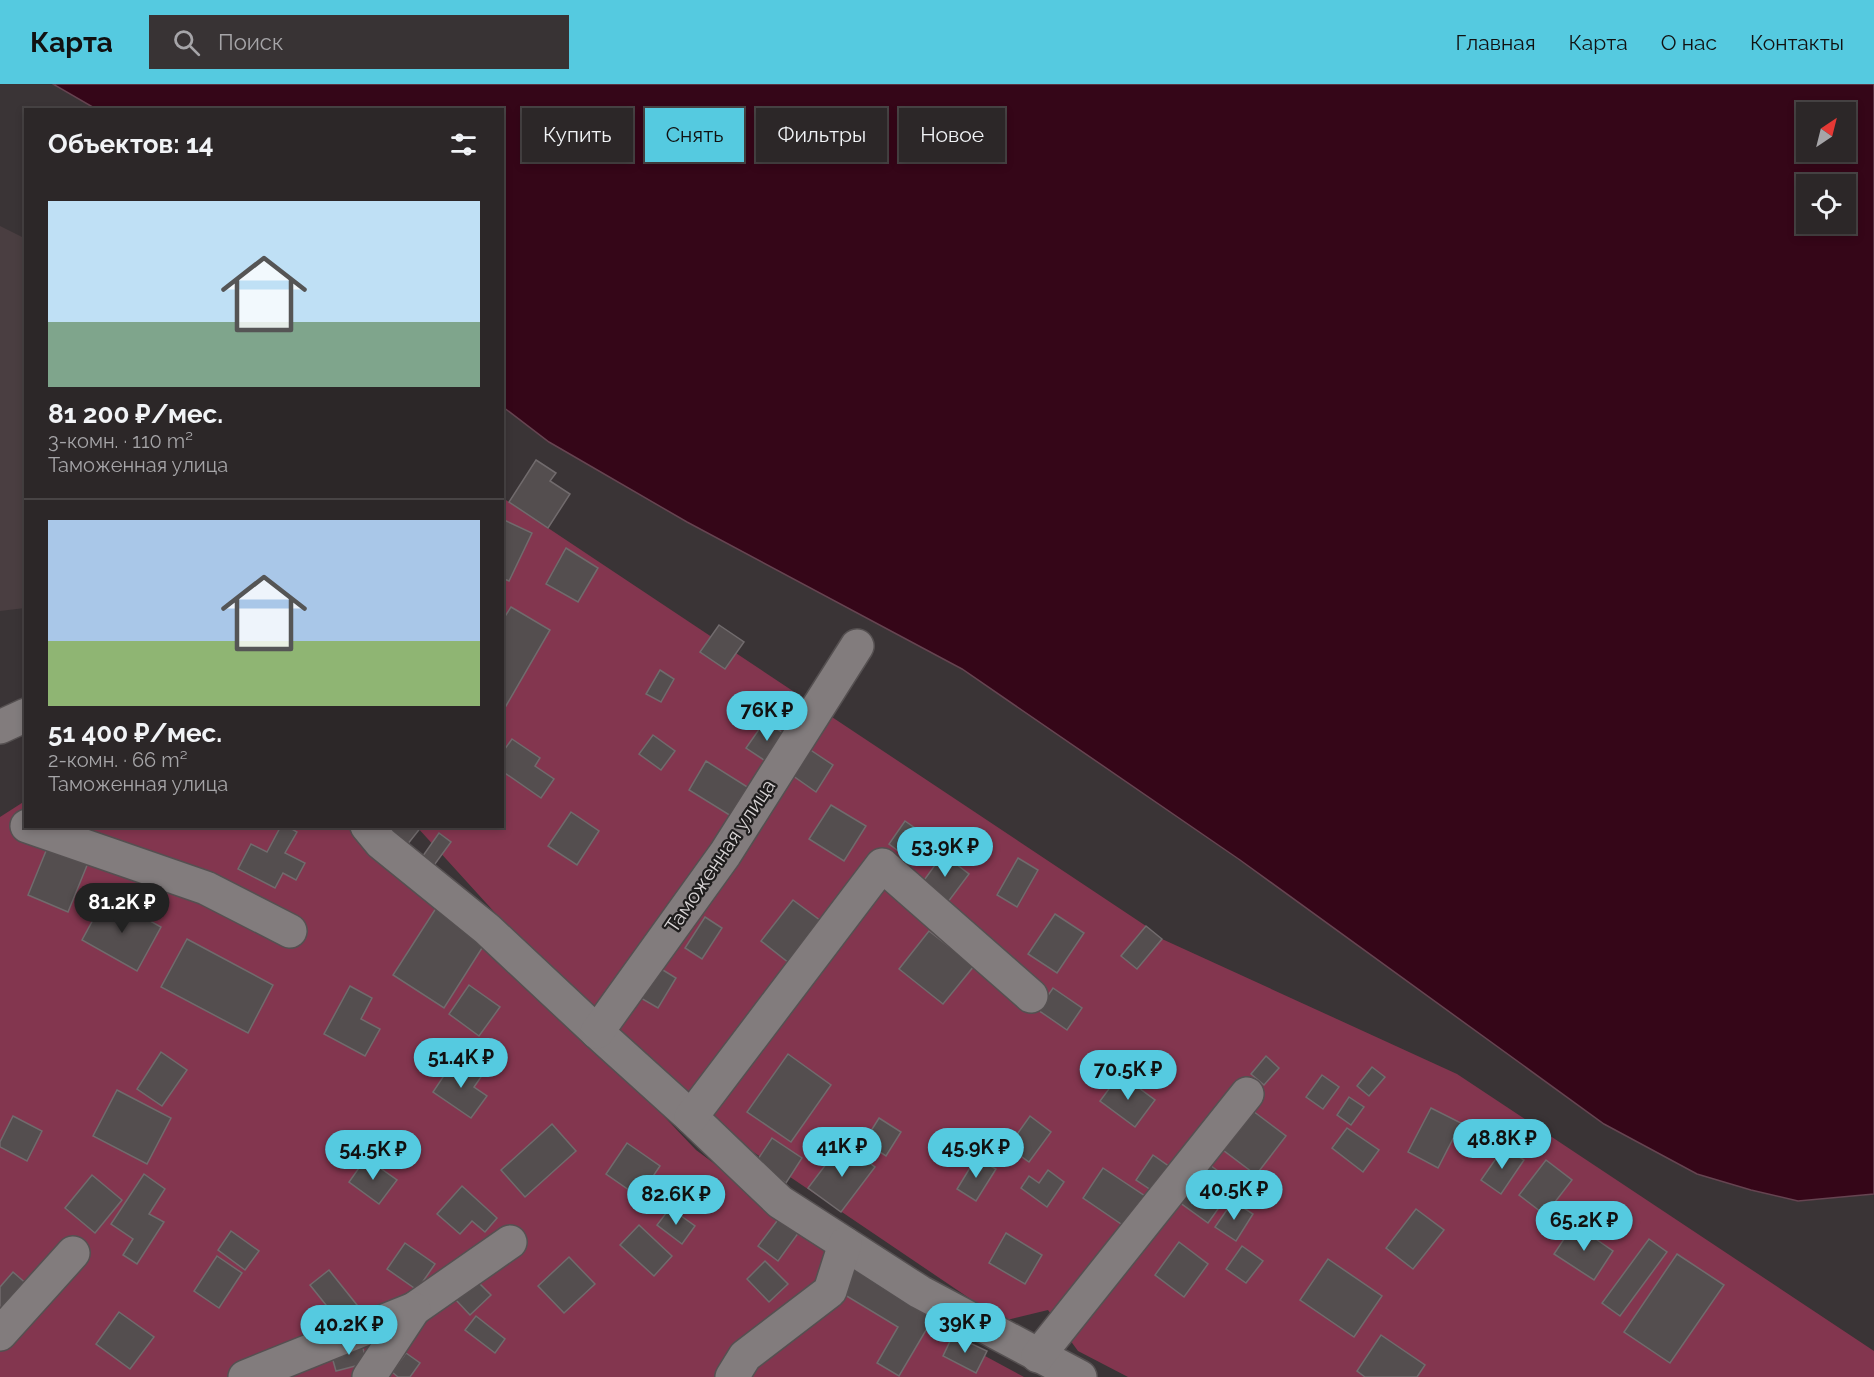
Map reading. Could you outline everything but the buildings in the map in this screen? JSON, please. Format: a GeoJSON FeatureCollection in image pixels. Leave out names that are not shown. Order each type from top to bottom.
{"type":"FeatureCollection","features":[{"type":"Feature","properties":{"kind":"street","name":"Таможенная улица"},"geometry":{"type":"LineString","coordinates":[[597,1032],[725,854],[857,646]]}},
{"type":"Feature","properties":{"kind":"street"},"geometry":{"type":"LineString","coordinates":[[0,727],[24,716]]}},
{"type":"Feature","properties":{"kind":"street"},"geometry":{"type":"LineString","coordinates":[[0,818],[24,825]]}},
{"type":"Feature","properties":{"kind":"street"},"geometry":{"type":"LineString","coordinates":[[32,828],[206,888],[290,931]]}},
{"type":"Feature","properties":{"kind":"street"},"geometry":{"type":"LineString","coordinates":[[369,828],[381,843],[487,929],[780,1202],[920,1292],[1080,1377]]}},
{"type":"Feature","properties":{"kind":"street"},"geometry":{"type":"LineString","coordinates":[[691,1117],[882,865],[1031,996]]}},
{"type":"Feature","properties":{"kind":"street"},"geometry":{"type":"LineString","coordinates":[[1038,1356],[1247,1094]]}},
{"type":"Feature","properties":{"kind":"street"},"geometry":{"type":"LineString","coordinates":[[245,1377],[414,1309],[510,1242]]}},
{"type":"Feature","properties":{"kind":"street"},"geometry":{"type":"LineString","coordinates":[[732,1377],[745,1356],[830,1291],[845,1244]]}},
{"type":"Feature","properties":{"kind":"street"},"geometry":{"type":"LineString","coordinates":[[0,1334],[73,1253]]}},
{"type":"Feature","properties":{"kind":"street"},"geometry":{"type":"LineString","coordinates":[[369,1377],[414,1309]]}},
{"type":"Feature","properties":{"kind":"shaded area"},"geometry":{"type":"Polygon","coordinates":[[[53,84],[1874,84],[1874,1194],[1798,1201],[1751,1190],[1697,1174],[1604,1124],[1240,860],[962,669],[687,522],[549,442],[504,408],[504,108],[94,108],[53,84]]]}},
{"type":"Feature","properties":{"kind":"shaded area"},"geometry":{"type":"Polygon","coordinates":[[[0,226],[24,238],[24,608],[0,611],[0,226]]]}},
{"type":"Feature","properties":{"kind":"shaded area"},"geometry":{"type":"Polygon","coordinates":[[[504,499],[1146,926],[1162,939],[1457,1074],[1874,1351],[1874,1377],[1128,1377],[1078,1351],[1048,1310],[1003,1321],[697,1114],[497,915],[418,828],[504,828],[504,499]]]}},
{"type":"Feature","properties":{"kind":"shaded area"},"geometry":{"type":"Polygon","coordinates":[[[24,802],[24,828],[361,828],[494,938],[696,1150],[935,1329],[1024,1377],[0,1377],[0,817],[24,802]]]}}]}
